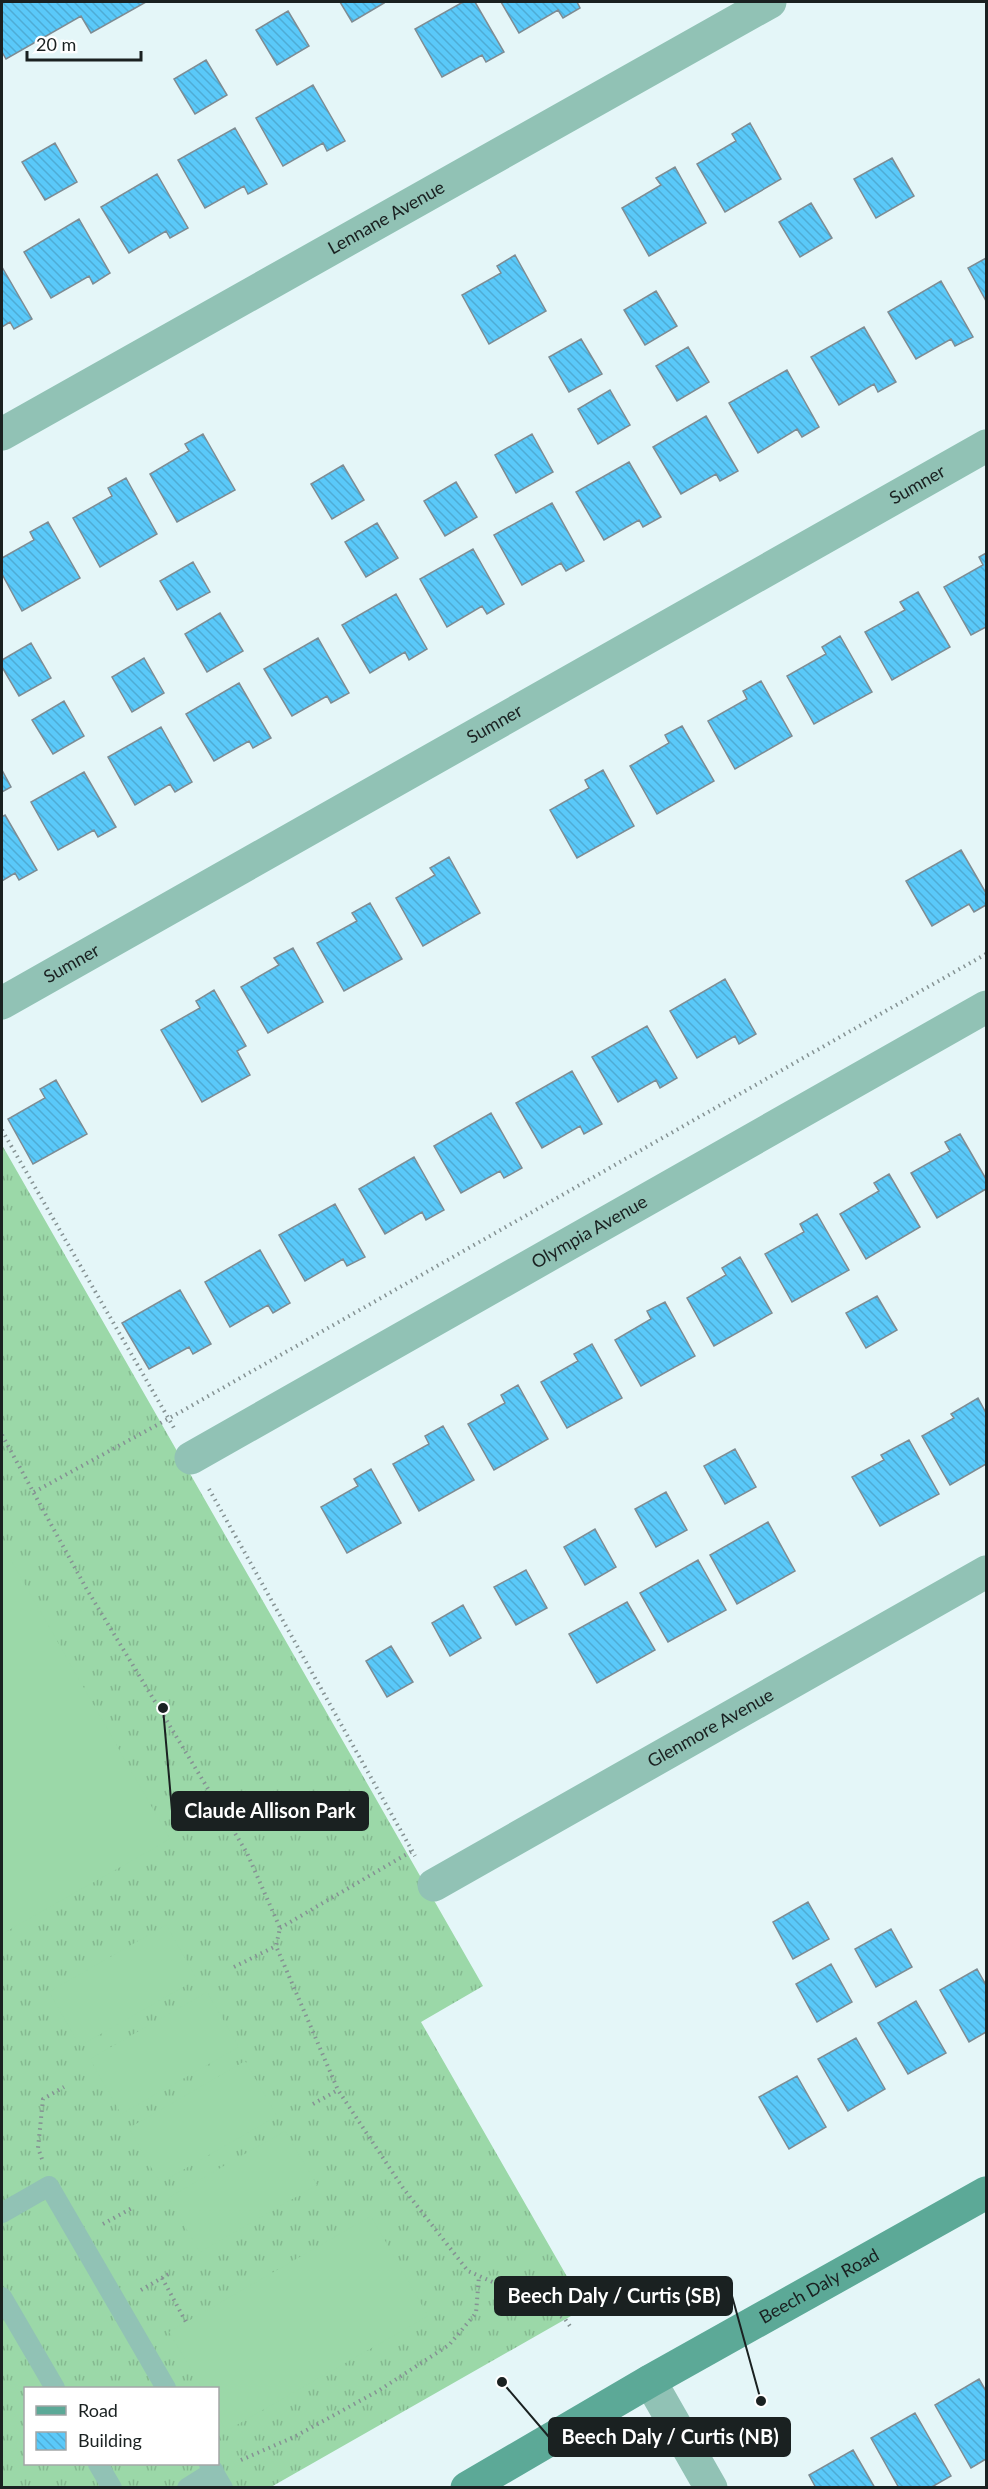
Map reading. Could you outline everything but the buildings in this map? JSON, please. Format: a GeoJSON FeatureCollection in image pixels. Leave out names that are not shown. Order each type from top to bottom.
{"type":"FeatureCollection","features":[{"type":"Feature","properties":{"kind":"main road","name":"Beech Daly Road"},"geometry":{"type":"LineString","coordinates":[[467,2487],[650,2381],[987,2193]]}},
{"type":"Feature","properties":{"kind":"street","name":"Lennane Avenue"},"geometry":{"type":"LineString","coordinates":[[2,434],[770,2]]}},
{"type":"Feature","properties":{"kind":"street","name":"Sumner"},"geometry":{"type":"LineString","coordinates":[[2,1003],[987,446]]}},
{"type":"Feature","properties":{"kind":"street","name":"Olympia Avenue"},"geometry":{"type":"LineString","coordinates":[[191,1458],[987,1007]]}},
{"type":"Feature","properties":{"kind":"street","name":"Glenmore Avenue"},"geometry":{"type":"LineString","coordinates":[[434,1885],[987,1572]]}},
{"type":"Feature","properties":{"kind":"street"},"geometry":{"type":"LineString","coordinates":[[650,2381],[711,2487]]}},
{"type":"Feature","properties":{"kind":"lane"},"geometry":{"type":"LineString","coordinates":[[2,2213],[49,2186],[165,2387]]}},
{"type":"Feature","properties":{"kind":"lane"},"geometry":{"type":"LineString","coordinates":[[2,2297],[53,2387]]}},
{"type":"Feature","properties":{"kind":"lane"},"geometry":{"type":"LineString","coordinates":[[99,2465],[112,2487]]}},
{"type":"Feature","properties":{"kind":"lane"},"geometry":{"type":"LineString","coordinates":[[186,2487],[216,2474]]}},
{"type":"Feature","properties":{"kind":"path"},"geometry":{"type":"LineString","coordinates":[[34,1492],[168,1419],[987,954]]}},
{"type":"Feature","properties":{"kind":"path"},"geometry":{"type":"LineString","coordinates":[[2,1435],[86,1588],[247,1853],[280,1928],[276,1946],[339,2090],[403,2188],[468,2271],[533,2300],[565,2319],[572,2330]]}},
{"type":"Feature","properties":{"kind":"path"},"geometry":{"type":"LineString","coordinates":[[280,1928],[412,1851]]}},
{"type":"Feature","properties":{"kind":"path"},"geometry":{"type":"LineString","coordinates":[[234,1967],[276,1946]]}},
{"type":"Feature","properties":{"kind":"path"},"geometry":{"type":"LineString","coordinates":[[49,2186],[38,2148],[43,2099],[64,2087]]}},
{"type":"Feature","properties":{"kind":"path"},"geometry":{"type":"LineString","coordinates":[[313,2104],[339,2090]]}},
{"type":"Feature","properties":{"kind":"path"},"geometry":{"type":"LineString","coordinates":[[216,2474],[294,2437],[378,2391],[449,2345],[476,2313],[479,2276]]}},
{"type":"Feature","properties":{"kind":"path"},"geometry":{"type":"LineString","coordinates":[[162,2278],[186,2322]]}},
{"type":"Feature","properties":{"kind":"green space"},"geometry":{"type":"Polygon","coordinates":[[[2,1145],[483,1986],[421,2022],[585,2308],[271,2487],[2,2487],[2,1145]]]}},
{"type":"Feature","properties":{"kind":"green space"},"geometry":{"type":"Polygon","coordinates":[[[11,1560],[170,1839],[2,1934],[2,1566],[11,1560]]]}},
{"type":"Feature","properties":{"kind":"green space"},"geometry":{"type":"Polygon","coordinates":[[[166,1925],[197,1979],[80,2046],[49,1992],[166,1925]]]}},
{"type":"Feature","properties":{"kind":"green space"},"geometry":{"type":"Polygon","coordinates":[[[207,1992],[239,2047],[121,2114],[90,2059],[207,1992]]]}},
{"type":"Feature","properties":{"kind":"green space"},"geometry":{"type":"Polygon","coordinates":[[[245,2061],[277,2116],[160,2183],[129,2128],[245,2061]]]}},
{"type":"Feature","properties":{"kind":"green space"},"geometry":{"type":"Polygon","coordinates":[[[285,2131],[317,2185],[200,2252],[168,2198],[285,2131]]]}},
{"type":"Feature","properties":{"kind":"green space"},"geometry":{"type":"Polygon","coordinates":[[[371,2216],[428,2316],[226,2431],[219,2418],[219,2387],[201,2387],[169,2332],[371,2216]]]}},
{"type":"Feature","properties":{"kind":"place","name":"Claude Allison Park"},"geometry":{"type":"Point","coordinates":[163,1708]}},
{"type":"Feature","properties":{"kind":"place","name":"Beech Daly / Curtis (NB)"},"geometry":{"type":"Point","coordinates":[502,2382]}},
{"type":"Feature","properties":{"kind":"place","name":"Beech Daly / Curtis (SB)"},"geometry":{"type":"Point","coordinates":[761,2401]}}]}
